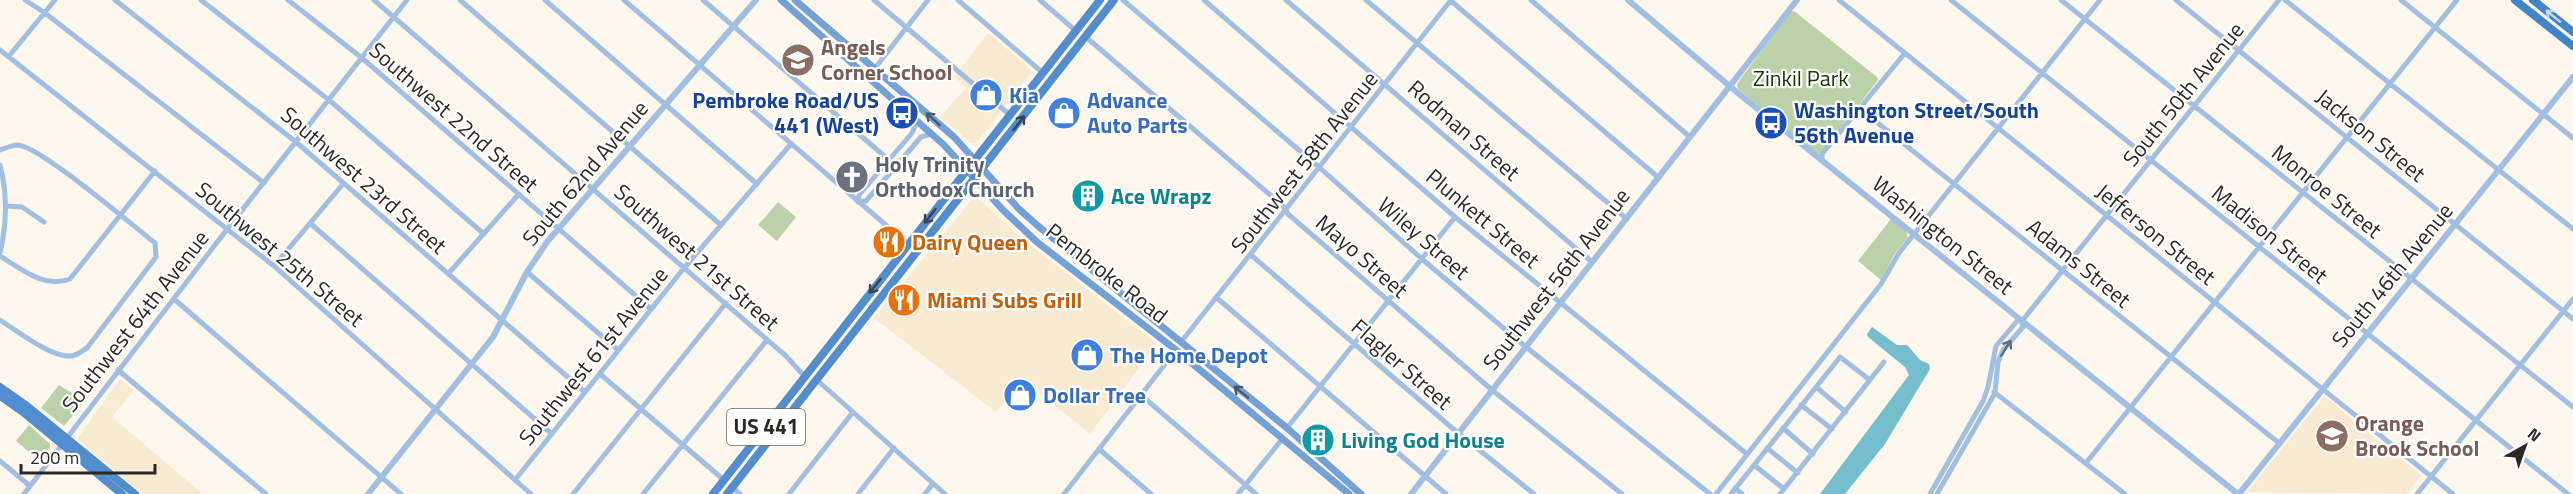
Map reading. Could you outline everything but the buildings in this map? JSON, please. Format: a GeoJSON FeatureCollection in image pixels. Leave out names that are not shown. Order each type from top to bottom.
{"type":"FeatureCollection","features":[{"type":"Feature","properties":{"kind":"highway"},"geometry":{"type":"LineString","coordinates":[[2515,0],[2573,46]]}},
{"type":"Feature","properties":{"kind":"highway"},"geometry":{"type":"LineString","coordinates":[[2533,0],[2573,32]]}},
{"type":"Feature","properties":{"kind":"main road","name":"Pembroke Road"},"geometry":{"type":"LineString","coordinates":[[781,0],[931,134],[1003,210],[1037,242],[1176,350]]}},
{"type":"Feature","properties":{"kind":"main road","name":"Pembroke Road"},"geometry":{"type":"LineString","coordinates":[[795,0],[954,137],[1033,221],[1181,342]]}},
{"type":"Feature","properties":{"kind":"main road","name":"US 441"},"geometry":{"type":"LineString","coordinates":[[713,494],[1100,0]]}},
{"type":"Feature","properties":{"kind":"main road","name":"US 441"},"geometry":{"type":"LineString","coordinates":[[730,490],[1086,38],[1111,2]]}},
{"type":"Feature","properties":{"kind":"main road"},"geometry":{"type":"LineString","coordinates":[[819,34],[861,68],[875,68]]}},
{"type":"Feature","properties":{"kind":"main road"},"geometry":{"type":"LineString","coordinates":[[858,328],[862,303]]}},
{"type":"Feature","properties":{"kind":"main road"},"geometry":{"type":"LineString","coordinates":[[1135,318],[1142,319],[1169,339],[1181,342],[1287,428],[1361,494]]}},
{"type":"Feature","properties":{"kind":"main road"},"geometry":{"type":"LineString","coordinates":[[1176,350],[1191,354],[1219,374]]}},
{"type":"Feature","properties":{"kind":"main road"},"geometry":{"type":"LineString","coordinates":[[1176,350],[1349,494]]}},
{"type":"Feature","properties":{"kind":"main road"},"geometry":{"type":"LineString","coordinates":[[817,380],[815,372],[818,360]]}},
{"type":"Feature","properties":{"kind":"main road"},"geometry":{"type":"LineString","coordinates":[[804,396],[805,377]]}},
{"type":"Feature","properties":{"kind":"main road"},"geometry":{"type":"LineString","coordinates":[[0,387],[122,494]]}},
{"type":"Feature","properties":{"kind":"main road"},"geometry":{"type":"LineString","coordinates":[[0,396],[135,494]]}},
{"type":"Feature","properties":{"kind":"main road"},"geometry":{"type":"LineString","coordinates":[[1243,405],[1257,410],[1277,426],[1287,428]]}},
{"type":"Feature","properties":{"kind":"main road"},"geometry":{"type":"LineString","coordinates":[[1283,438],[1294,440],[1320,459]]}},
{"type":"Feature","properties":{"kind":"street"},"geometry":{"type":"LineString","coordinates":[[25,0],[45,13],[264,183]]}},
{"type":"Feature","properties":{"kind":"street"},"geometry":{"type":"LineString","coordinates":[[9,56],[55,0]]}},
{"type":"Feature","properties":{"kind":"street","name":"Southwest 23rd Street"},"geometry":{"type":"LineString","coordinates":[[115,0],[296,142],[585,392]]}},
{"type":"Feature","properties":{"kind":"street"},"geometry":{"type":"LineString","coordinates":[[201,0],[329,100],[484,234]]}},
{"type":"Feature","properties":{"kind":"street","name":"Southwest 22nd Street"},"geometry":{"type":"LineString","coordinates":[[288,0],[362,58],[651,309]]}},
{"type":"Feature","properties":{"kind":"street","name":"Southwest 21st Street"},"geometry":{"type":"LineString","coordinates":[[374,0],[726,303],[805,377]]}},
{"type":"Feature","properties":{"kind":"street","name":"Southwest 64th Avenue"},"geometry":{"type":"LineString","coordinates":[[24,494],[407,0]]}},
{"type":"Feature","properties":{"kind":"street"},"geometry":{"type":"LineString","coordinates":[[460,0],[721,225]]}},
{"type":"Feature","properties":{"kind":"street"},"geometry":{"type":"LineString","coordinates":[[545,0],[757,184]]}},
{"type":"Feature","properties":{"kind":"street"},"geometry":{"type":"LineString","coordinates":[[624,0],[908,244]]}},
{"type":"Feature","properties":{"kind":"street"},"geometry":{"type":"LineString","coordinates":[[703,0],[896,166]]}},
{"type":"Feature","properties":{"kind":"street","name":"South 62nd Avenue"},"geometry":{"type":"LineString","coordinates":[[368,494],[473,364],[503,321],[527,272],[559,229],[756,0]]}},
{"type":"Feature","properties":{"kind":"street"},"geometry":{"type":"LineString","coordinates":[[874,0],[1010,115]]}},
{"type":"Feature","properties":{"kind":"street"},"geometry":{"type":"LineString","coordinates":[[875,68],[928,0]]}},
{"type":"Feature","properties":{"kind":"street"},"geometry":{"type":"LineString","coordinates":[[958,0],[1043,73]]}},
{"type":"Feature","properties":{"kind":"street"},"geometry":{"type":"LineString","coordinates":[[1040,0],[1076,31]]}},
{"type":"Feature","properties":{"kind":"street","name":"Wiley Street"},"geometry":{"type":"LineString","coordinates":[[1123,0],[1526,347],[1710,494]]}},
{"type":"Feature","properties":{"kind":"street","name":"Plunkett Street"},"geometry":{"type":"LineString","coordinates":[[1204,0],[1455,217],[1747,454]]}},
{"type":"Feature","properties":{"kind":"street","name":"Rodman Street"},"geometry":{"type":"LineString","coordinates":[[1287,0],[1592,262]]}},
{"type":"Feature","properties":{"kind":"street"},"geometry":{"type":"LineString","coordinates":[[1366,0],[1627,219]]}},
{"type":"Feature","properties":{"kind":"street"},"geometry":{"type":"LineString","coordinates":[[1450,0],[1659,178]]}},
{"type":"Feature","properties":{"kind":"street","name":"Southwest 58th Avenue"},"geometry":{"type":"LineString","coordinates":[[1181,342],[1450,0]]}},
{"type":"Feature","properties":{"kind":"street"},"geometry":{"type":"LineString","coordinates":[[1532,0],[1690,137]]}},
{"type":"Feature","properties":{"kind":"street","name":"Washington Street"},"geometry":{"type":"LineString","coordinates":[[1628,0],[1730,87],[2238,494]]}},
{"type":"Feature","properties":{"kind":"street","name":"Southwest 56th Avenue"},"geometry":{"type":"LineString","coordinates":[[1411,494],[1797,0]]}},
{"type":"Feature","properties":{"kind":"street","name":"Jefferson Street"},"geometry":{"type":"LineString","coordinates":[[1839,0],[2453,494]]}},
{"type":"Feature","properties":{"kind":"street","name":"Madison Street"},"geometry":{"type":"LineString","coordinates":[[1951,0],[2568,494]]}},
{"type":"Feature","properties":{"kind":"street","name":"Monroe Street"},"geometry":{"type":"LineString","coordinates":[[2061,0],[2573,407]]}},
{"type":"Feature","properties":{"kind":"street"},"geometry":{"type":"LineString","coordinates":[[1716,494],[1881,284],[1899,253],[2100,0]]}},
{"type":"Feature","properties":{"kind":"street","name":"Jackson Street"},"geometry":{"type":"LineString","coordinates":[[2176,0],[2573,319]]}},
{"type":"Feature","properties":{"kind":"street","name":"South 50th Avenue"},"geometry":{"type":"LineString","coordinates":[[2022,321],[2279,0]]}},
{"type":"Feature","properties":{"kind":"street"},"geometry":{"type":"LineString","coordinates":[[2285,0],[2573,229]]}},
{"type":"Feature","properties":{"kind":"street"},"geometry":{"type":"LineString","coordinates":[[2401,0],[2573,138]]}},
{"type":"Feature","properties":{"kind":"street"},"geometry":{"type":"LineString","coordinates":[[2086,463],[2457,0]]}},
{"type":"Feature","properties":{"kind":"street","name":"Mayo Street"},"geometry":{"type":"LineString","coordinates":[[1086,38],[1283,206],[1388,301],[1492,390],[1622,494]]}},
{"type":"Feature","properties":{"kind":"street","name":"Southwest 25th Street"},"geometry":{"type":"LineString","coordinates":[[0,50],[274,266],[531,494]]}},
{"type":"Feature","properties":{"kind":"street"},"geometry":{"type":"LineString","coordinates":[[1822,159],[1822,154],[1905,53]]}},
{"type":"Feature","properties":{"kind":"street","name":"South 46th Avenue"},"geometry":{"type":"LineString","coordinates":[[2238,494],[2545,115],[2573,77]]}},
{"type":"Feature","properties":{"kind":"street","name":"Adams Street"},"geometry":{"type":"LineString","coordinates":[[1860,108],[2279,443]]}},
{"type":"Feature","properties":{"kind":"street"},"geometry":{"type":"LineString","coordinates":[[858,202],[859,195],[912,133],[915,126],[913,119]]}},
{"type":"Feature","properties":{"kind":"street"},"geometry":{"type":"LineString","coordinates":[[858,202],[866,201],[921,137],[931,134]]}},
{"type":"Feature","properties":{"kind":"street","name":"Southwest 61st Avenue"},"geometry":{"type":"LineString","coordinates":[[515,480],[684,268],[791,144]]}},
{"type":"Feature","properties":{"kind":"street"},"geometry":{"type":"LineString","coordinates":[[0,150],[18,145],[37,151],[120,214],[155,243],[157,249],[156,257],[87,348],[78,354],[70,357],[57,354],[0,320]]}},
{"type":"Feature","properties":{"kind":"street"},"geometry":{"type":"LineString","coordinates":[[0,165],[7,206],[0,255],[43,281],[53,284],[70,279],[155,171]]}},
{"type":"Feature","properties":{"kind":"street"},"geometry":{"type":"LineString","coordinates":[[274,266],[343,184]]}},
{"type":"Feature","properties":{"kind":"street"},"geometry":{"type":"LineString","coordinates":[[448,274],[518,195]]}},
{"type":"Feature","properties":{"kind":"street"},"geometry":{"type":"LineString","coordinates":[[7,206],[22,207],[44,222]]}},
{"type":"Feature","properties":{"kind":"street"},"geometry":{"type":"LineString","coordinates":[[1287,428],[1455,217]]}},
{"type":"Feature","properties":{"kind":"street"},"geometry":{"type":"LineString","coordinates":[[310,224],[552,434]]}},
{"type":"Feature","properties":{"kind":"street","name":"Flagler Street"},"geometry":{"type":"LineString","coordinates":[[1251,255],[1458,433],[1534,494]]}},
{"type":"Feature","properties":{"kind":"street"},"geometry":{"type":"LineString","coordinates":[[527,272],[618,350]]}},
{"type":"Feature","properties":{"kind":"street"},"geometry":{"type":"LineString","coordinates":[[174,298],[401,494]]}},
{"type":"Feature","properties":{"kind":"street"},"geometry":{"type":"LineString","coordinates":[[1217,298],[1446,494]]}},
{"type":"Feature","properties":{"kind":"street"},"geometry":{"type":"LineString","coordinates":[[2417,494],[2573,299]]}},
{"type":"Feature","properties":{"kind":"street"},"geometry":{"type":"LineString","coordinates":[[573,494],[726,303]]}},
{"type":"Feature","properties":{"kind":"street"},"geometry":{"type":"LineString","coordinates":[[1930,494],[1983,401],[1996,346],[2017,321],[2022,321],[2023,327],[2003,350],[1998,362],[1995,393],[1937,494]]}},
{"type":"Feature","properties":{"kind":"street"},"geometry":{"type":"LineString","coordinates":[[643,494],[767,340]]}},
{"type":"Feature","properties":{"kind":"street"},"geometry":{"type":"LineString","coordinates":[[1064,494],[1176,350]]}},
{"type":"Feature","properties":{"kind":"street"},"geometry":{"type":"LineString","coordinates":[[1731,494],[1840,357],[1870,380]]}},
{"type":"Feature","properties":{"kind":"street"},"geometry":{"type":"LineString","coordinates":[[1754,465],[1782,491],[1884,362]]}},
{"type":"Feature","properties":{"kind":"street"},"geometry":{"type":"LineString","coordinates":[[118,370],[266,494]]}},
{"type":"Feature","properties":{"kind":"street"},"geometry":{"type":"LineString","coordinates":[[600,374],[724,480]]}},
{"type":"Feature","properties":{"kind":"street"},"geometry":{"type":"LineString","coordinates":[[817,380],[945,494]]}},
{"type":"Feature","properties":{"kind":"street"},"geometry":{"type":"LineString","coordinates":[[1816,387],[1846,412]]}},
{"type":"Feature","properties":{"kind":"street"},"geometry":{"type":"LineString","coordinates":[[1988,387],[2125,494]]}},
{"type":"Feature","properties":{"kind":"street"},"geometry":{"type":"LineString","coordinates":[[1141,395],[1256,494]]}},
{"type":"Feature","properties":{"kind":"street"},"geometry":{"type":"LineString","coordinates":[[1802,405],[1832,429]]}},
{"type":"Feature","properties":{"kind":"street"},"geometry":{"type":"LineString","coordinates":[[789,494],[853,412]]}},
{"type":"Feature","properties":{"kind":"street"},"geometry":{"type":"LineString","coordinates":[[1783,429],[1813,454]]}},
{"type":"Feature","properties":{"kind":"street"},"geometry":{"type":"LineString","coordinates":[[1238,494],[1283,438]]}},
{"type":"Feature","properties":{"kind":"street"},"geometry":{"type":"LineString","coordinates":[[858,494],[894,448]]}},
{"type":"Feature","properties":{"kind":"street"},"geometry":{"type":"LineString","coordinates":[[1767,448],[1798,473]]}},
{"type":"Feature","properties":{"kind":"street"},"geometry":{"type":"LineString","coordinates":[[1099,449],[1151,494]]}},
{"type":"Feature","properties":{"kind":"street"},"geometry":{"type":"LineString","coordinates":[[0,461],[30,486]]}},
{"type":"Feature","properties":{"kind":"street"},"geometry":{"type":"LineString","coordinates":[[925,494],[933,483]]}},
{"type":"Feature","properties":{"kind":"street"},"geometry":{"type":"LineString","coordinates":[[1735,488],[1742,494]]}},
{"type":"Feature","properties":{"kind":"street"},"geometry":{"type":"LineString","coordinates":[[730,490],[740,494]]}},
{"type":"Feature","properties":{"kind":"shaded area","name":"Kia"},"geometry":{"type":"Polygon","coordinates":[[[988,33],[1031,69],[1031,73],[976,143],[971,143],[940,117],[966,88],[954,77],[988,33]]]}},
{"type":"Feature","properties":{"kind":"shaded area"},"geometry":{"type":"Polygon","coordinates":[[[975,196],[1024,240],[1157,344],[1090,434],[1023,379],[996,412],[874,318],[975,196]]]}},
{"type":"Feature","properties":{"kind":"shaded area"},"geometry":{"type":"Polygon","coordinates":[[[120,379],[134,390],[112,417],[203,494],[143,494],[77,439],[120,379]]]}},
{"type":"Feature","properties":{"kind":"shaded area","name":"Orange Brook School"},"geometry":{"type":"Polygon","coordinates":[[[2324,396],[2421,475],[2407,494],[2247,492],[2324,396]]]}},
{"type":"Feature","properties":{"kind":"green space","name":"Zinkil Park"},"geometry":{"type":"Polygon","coordinates":[[[1794,11],[1878,80],[1822,152],[1817,154],[1738,89],[1737,84],[1790,12],[1794,11]]]}},
{"type":"Feature","properties":{"kind":"green space"},"geometry":{"type":"Polygon","coordinates":[[[778,202],[796,217],[777,241],[758,225],[778,202]]]}},
{"type":"Feature","properties":{"kind":"green space"},"geometry":{"type":"Polygon","coordinates":[[[1891,219],[1906,231],[1908,237],[1894,255],[1881,280],[1858,261],[1891,219]]]}},
{"type":"Feature","properties":{"kind":"green space"},"geometry":{"type":"Polygon","coordinates":[[[59,385],[85,401],[64,426],[41,408],[59,385]]]}},
{"type":"Feature","properties":{"kind":"green space"},"geometry":{"type":"Polygon","coordinates":[[[29,425],[50,444],[50,448],[40,461],[16,441],[29,425]]]}},
{"type":"Feature","properties":{"kind":"water"},"geometry":{"type":"Polygon","coordinates":[[[1872,327],[1897,345],[1907,345],[1920,360],[1929,364],[1930,369],[1885,444],[1845,494],[1820,494],[1909,375],[1905,367],[1868,337],[1867,334],[1872,327]]]}},
{"type":"Feature","properties":{"kind":"place","name":"Angels Corner School"},"geometry":{"type":"Point","coordinates":[798,60]}},
{"type":"Feature","properties":{"kind":"place","name":"Kia"},"geometry":{"type":"Point","coordinates":[986,95]}},
{"type":"Feature","properties":{"kind":"place","name":"Pembroke Road/US 441 (West)"},"geometry":{"type":"Point","coordinates":[902,113]}},
{"type":"Feature","properties":{"kind":"place","name":"Advance Auto Parts"},"geometry":{"type":"Point","coordinates":[1064,113]}},
{"type":"Feature","properties":{"kind":"place","name":"Washington Street/South 56th Avenue"},"geometry":{"type":"Point","coordinates":[1771,123]}},
{"type":"Feature","properties":{"kind":"place","name":"Holy Trinity Orthodox Church"},"geometry":{"type":"Point","coordinates":[852,177]}},
{"type":"Feature","properties":{"kind":"place","name":"Ace Wrapz"},"geometry":{"type":"Point","coordinates":[1088,196]}},
{"type":"Feature","properties":{"kind":"place","name":"Dairy Queen"},"geometry":{"type":"Point","coordinates":[889,242]}},
{"type":"Feature","properties":{"kind":"place","name":"Miami Subs Grill"},"geometry":{"type":"Point","coordinates":[904,300]}},
{"type":"Feature","properties":{"kind":"place","name":"The Home Depot"},"geometry":{"type":"Point","coordinates":[1087,355]}},
{"type":"Feature","properties":{"kind":"place","name":"Dollar Tree"},"geometry":{"type":"Point","coordinates":[1020,395]}},
{"type":"Feature","properties":{"kind":"place","name":"Orange Brook School"},"geometry":{"type":"Point","coordinates":[2332,436]}},
{"type":"Feature","properties":{"kind":"place","name":"Living God House"},"geometry":{"type":"Point","coordinates":[1318,440]}}]}
